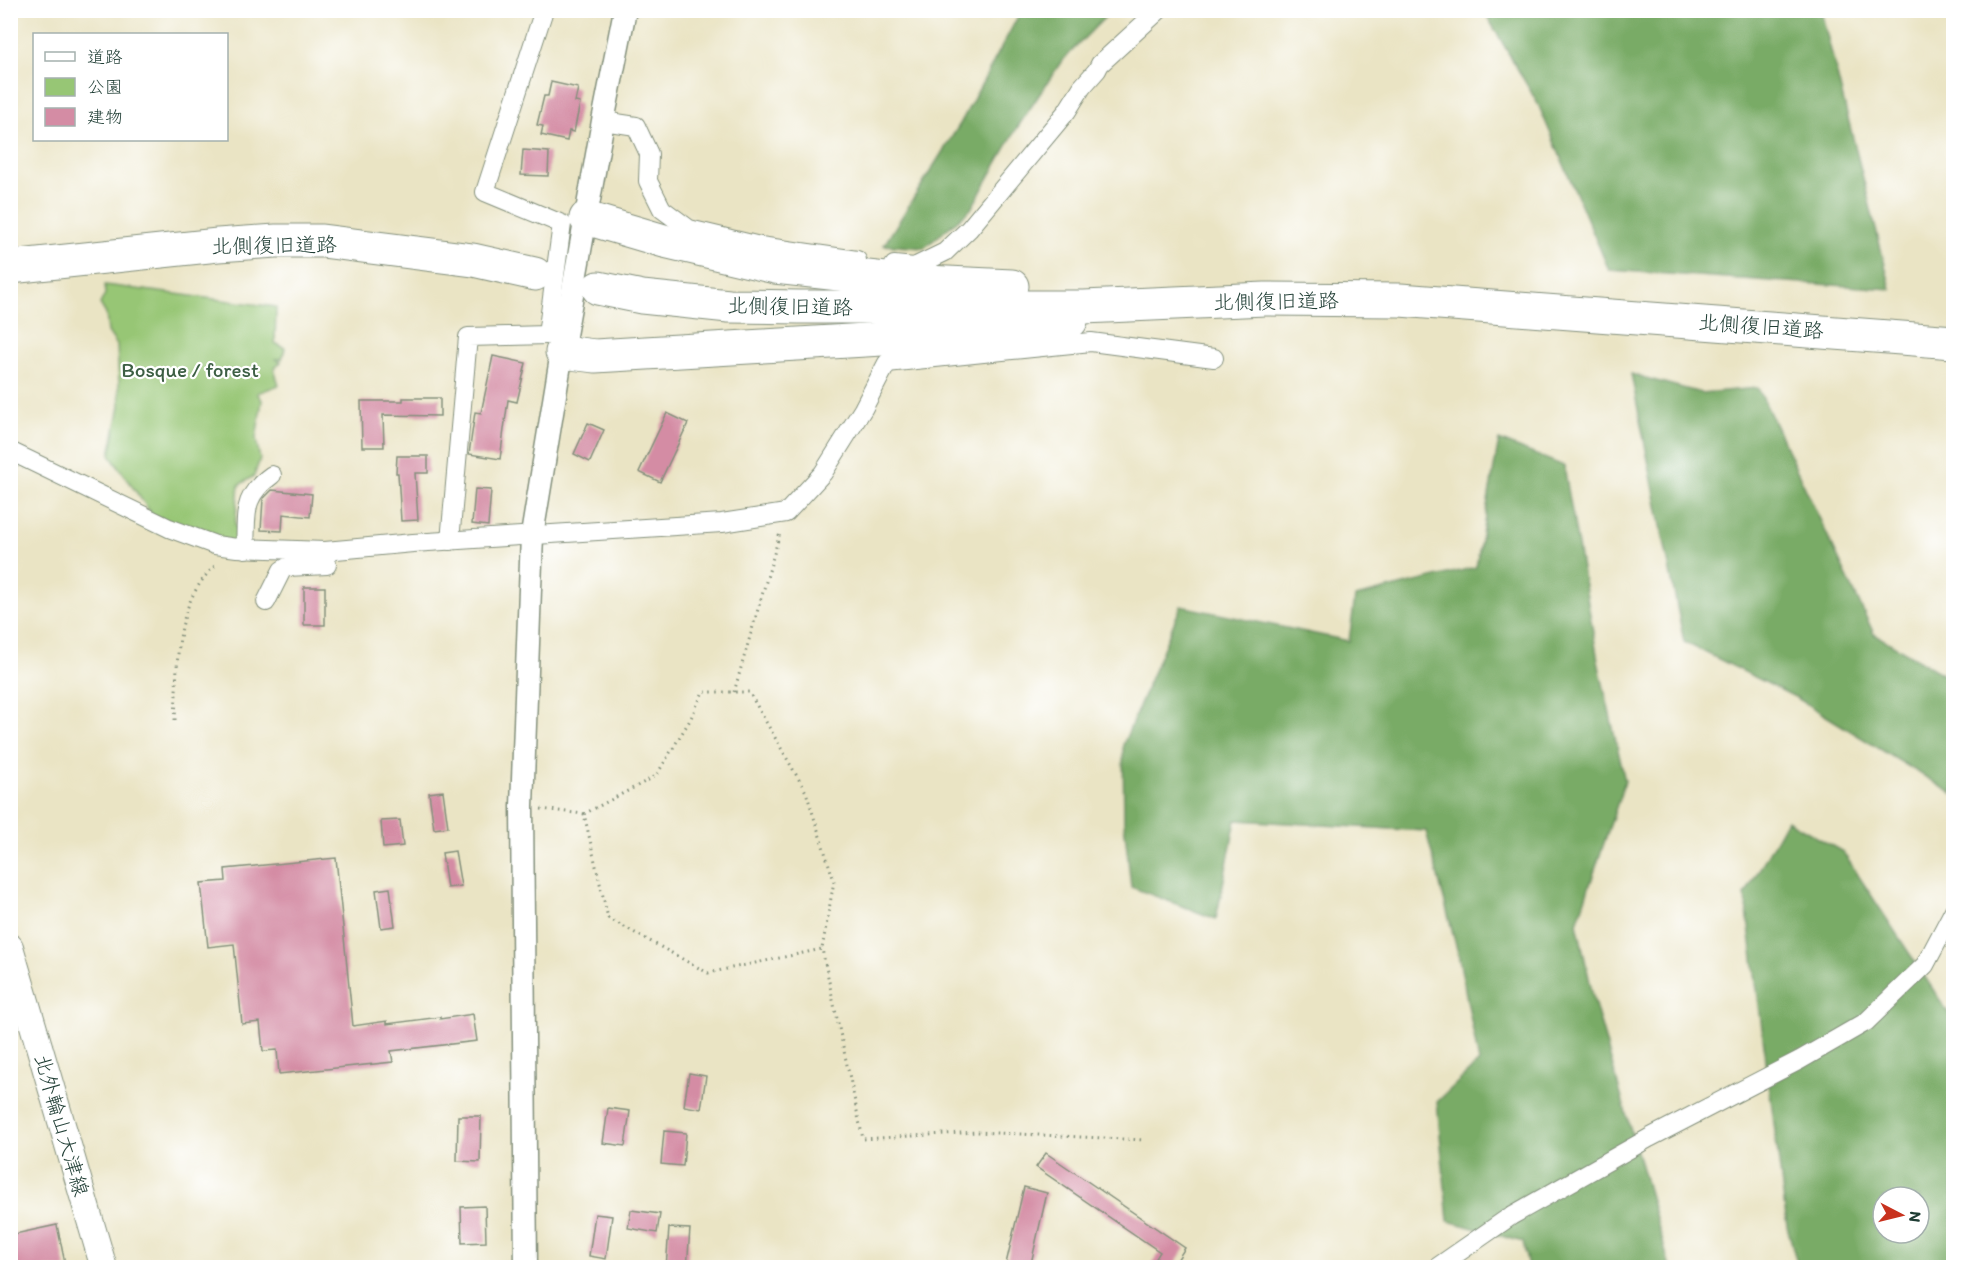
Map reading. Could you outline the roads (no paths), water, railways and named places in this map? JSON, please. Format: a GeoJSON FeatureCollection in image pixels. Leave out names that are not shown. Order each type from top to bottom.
{"type":"FeatureCollection","features":[{"type":"Feature","properties":{"kind":"highway"},"geometry":{"type":"LineString","coordinates":[[586,218],[664,241],[775,267],[904,281],[1076,288],[1165,303]]}},
{"type":"Feature","properties":{"kind":"highway","name":"北側復旧道路"},"geometry":{"type":"LineString","coordinates":[[10,267],[218,245],[322,241],[472,260],[535,274]]}},
{"type":"Feature","properties":{"kind":"highway","name":"北側復旧道路"},"geometry":{"type":"LineString","coordinates":[[598,288],[642,297],[729,306],[1073,307],[1265,299],[1400,300],[1953,342]]}},
{"type":"Feature","properties":{"kind":"highway"},"geometry":{"type":"LineString","coordinates":[[562,352],[595,356],[1019,331],[1165,303]]}},
{"type":"Feature","properties":{"kind":"main road","name":"北外輪山大津線"},"geometry":{"type":"LineString","coordinates":[[10,947],[104,1268]]}},
{"type":"Feature","properties":{"kind":"street"},"geometry":{"type":"LineString","coordinates":[[450,541],[468,337],[547,335],[562,224],[485,192],[543,10]]}},
{"type":"Feature","properties":{"kind":"street"},"geometry":{"type":"LineString","coordinates":[[526,1268],[522,806],[532,535],[562,352],[625,10]]}},
{"type":"Feature","properties":{"kind":"street"},"geometry":{"type":"LineString","coordinates":[[603,122],[636,126],[649,154],[648,181],[662,209],[689,229],[759,246],[914,267],[945,252],[969,229],[1067,111],[1100,64],[1159,10]]}},
{"type":"Feature","properties":{"kind":"street"},"geometry":{"type":"LineString","coordinates":[[10,451],[169,528],[215,545],[241,548],[326,551],[722,523],[786,513],[823,473],[863,409],[886,363],[1091,342],[1214,358]]}},
{"type":"Feature","properties":{"kind":"street"},"geometry":{"type":"LineString","coordinates":[[241,548],[247,507],[252,493],[259,484],[272,475]]}},
{"type":"Feature","properties":{"kind":"street"},"geometry":{"type":"LineString","coordinates":[[266,602],[282,570],[287,567],[327,565],[326,551]]}},
{"type":"Feature","properties":{"kind":"street"},"geometry":{"type":"LineString","coordinates":[[1436,1268],[1520,1210],[1649,1138],[1800,1060],[1866,1022],[1925,964],[1953,910]]}},
{"type":"Feature","properties":{"kind":"park label","name":"Bosque / forest"},"geometry":{"type":"Point","coordinates":[190,369]}}]}
